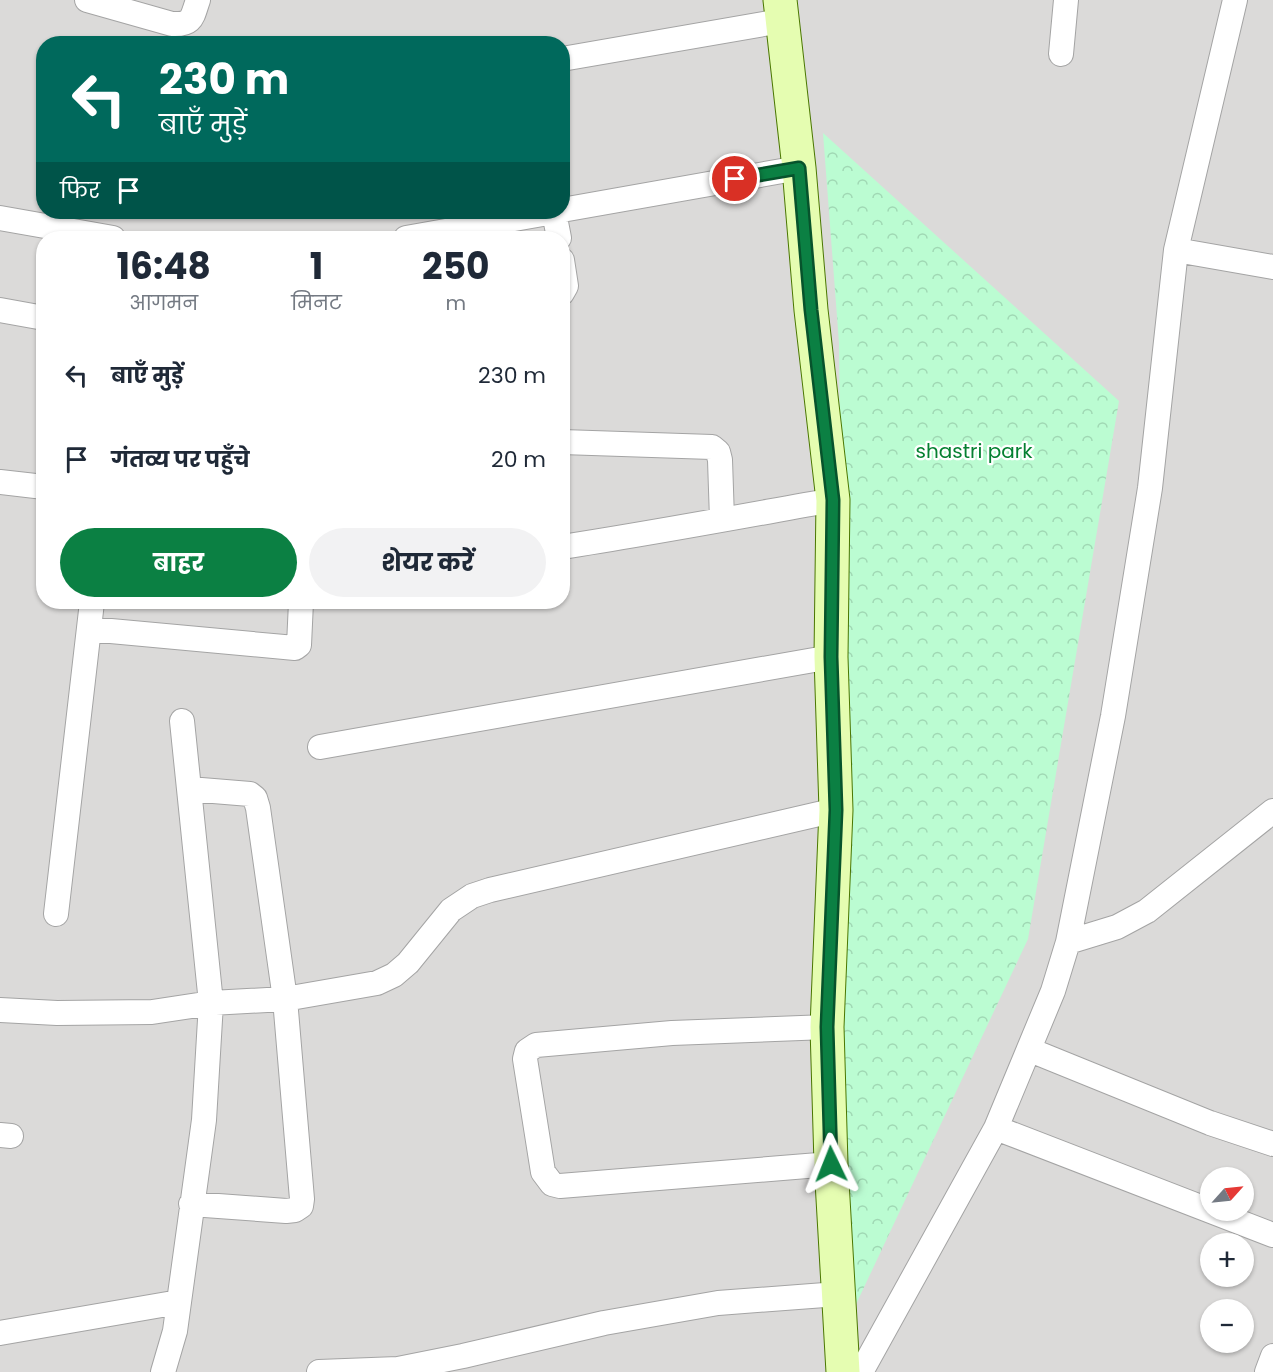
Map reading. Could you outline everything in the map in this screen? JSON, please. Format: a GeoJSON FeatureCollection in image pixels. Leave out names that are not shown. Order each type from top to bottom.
{"type":"FeatureCollection","features":[{"type":"Feature","properties":{"kind":"street"},"geometry":{"type":"LineString","coordinates":[[87,0],[172,24],[189,22],[198,0]]}},
{"type":"Feature","properties":{"kind":"street"},"geometry":{"type":"LineString","coordinates":[[1061,54],[1066,0]]}},
{"type":"Feature","properties":{"kind":"street"},"geometry":{"type":"LineString","coordinates":[[861,1372],[996,1128],[1053,991],[1068,942],[1113,716],[1150,488],[1176,250],[1235,0]]}},
{"type":"Feature","properties":{"kind":"street"},"geometry":{"type":"LineString","coordinates":[[570,57],[781,11],[833,500],[831,657],[836,810],[827,1027],[831,1164],[843,1372]]}},
{"type":"Feature","properties":{"kind":"street"},"geometry":{"type":"LineString","coordinates":[[570,209],[799,168]]}},
{"type":"Feature","properties":{"kind":"street"},"geometry":{"type":"LineString","coordinates":[[0,218],[73,231]]}},
{"type":"Feature","properties":{"kind":"street"},"geometry":{"type":"LineString","coordinates":[[446,231],[515,219]]}},
{"type":"Feature","properties":{"kind":"street"},"geometry":{"type":"LineString","coordinates":[[1176,250],[1273,267]]}},
{"type":"Feature","properties":{"kind":"street"},"geometry":{"type":"LineString","coordinates":[[0,310],[36,317]]}},
{"type":"Feature","properties":{"kind":"street"},"geometry":{"type":"LineString","coordinates":[[570,442],[712,447],[718,452],[720,460],[722,519]]}},
{"type":"Feature","properties":{"kind":"street"},"geometry":{"type":"LineString","coordinates":[[0,482],[36,486]]}},
{"type":"Feature","properties":{"kind":"street"},"geometry":{"type":"LineString","coordinates":[[570,546],[677,529],[833,500]]}},
{"type":"Feature","properties":{"kind":"street"},"geometry":{"type":"LineString","coordinates":[[56,914],[91,609]]}},
{"type":"Feature","properties":{"kind":"street"},"geometry":{"type":"LineString","coordinates":[[89,629],[295,648],[299,645],[301,638],[301,609]]}},
{"type":"Feature","properties":{"kind":"street"},"geometry":{"type":"LineString","coordinates":[[320,747],[831,657]]}},
{"type":"Feature","properties":{"kind":"street"},"geometry":{"type":"LineString","coordinates":[[163,1372],[175,1331],[204,1120],[212,1003],[182,721]]}},
{"type":"Feature","properties":{"kind":"street"},"geometry":{"type":"LineString","coordinates":[[189,789],[250,794],[255,798],[258,808],[285,999],[302,1199],[300,1206],[295,1210],[286,1211],[191,1204]]}},
{"type":"Feature","properties":{"kind":"street"},"geometry":{"type":"LineString","coordinates":[[0,1010],[57,1013],[152,1012],[212,1003],[285,999],[358,988],[394,975],[408,963],[451,910],[472,897],[490,890],[836,810]]}},
{"type":"Feature","properties":{"kind":"street"},"geometry":{"type":"LineString","coordinates":[[1068,942],[1117,927],[1147,911],[1273,811]]}},
{"type":"Feature","properties":{"kind":"street"},"geometry":{"type":"LineString","coordinates":[[827,1027],[672,1033],[536,1045],[527,1051],[525,1059],[543,1172],[552,1184],[560,1186],[831,1164]]}},
{"type":"Feature","properties":{"kind":"street"},"geometry":{"type":"LineString","coordinates":[[1030,1050],[1210,1123],[1273,1144]]}},
{"type":"Feature","properties":{"kind":"street"},"geometry":{"type":"LineString","coordinates":[[996,1128],[1273,1235]]}},
{"type":"Feature","properties":{"kind":"street"},"geometry":{"type":"LineString","coordinates":[[319,1372],[398,1369],[604,1323],[718,1303],[838,1294]]}},
{"type":"Feature","properties":{"kind":"street"},"geometry":{"type":"LineString","coordinates":[[0,1333],[179,1302]]}},
{"type":"Feature","properties":{"kind":"street"},"geometry":{"type":"LineString","coordinates":[[1267,1372],[1273,1356]]}},
{"type":"Feature","properties":{"kind":"shaded area"},"geometry":{"type":"Polygon","coordinates":[[[0,0],[1273,0],[1273,1372],[0,1372],[0,0]]]}},
{"type":"Feature","properties":{"kind":"green space","name":"shastri park"},"geometry":{"type":"Polygon","coordinates":[[[823,133],[1119,401],[1028,939],[842,1334],[844,873],[839,343],[823,133]]]}},
{"type":"Feature","properties":{"kind":"route"},"geometry":{"type":"LineString","coordinates":[[735,179],[799,168],[811,310],[833,500],[831,657],[836,810],[827,1027],[831,1164]]}}]}
